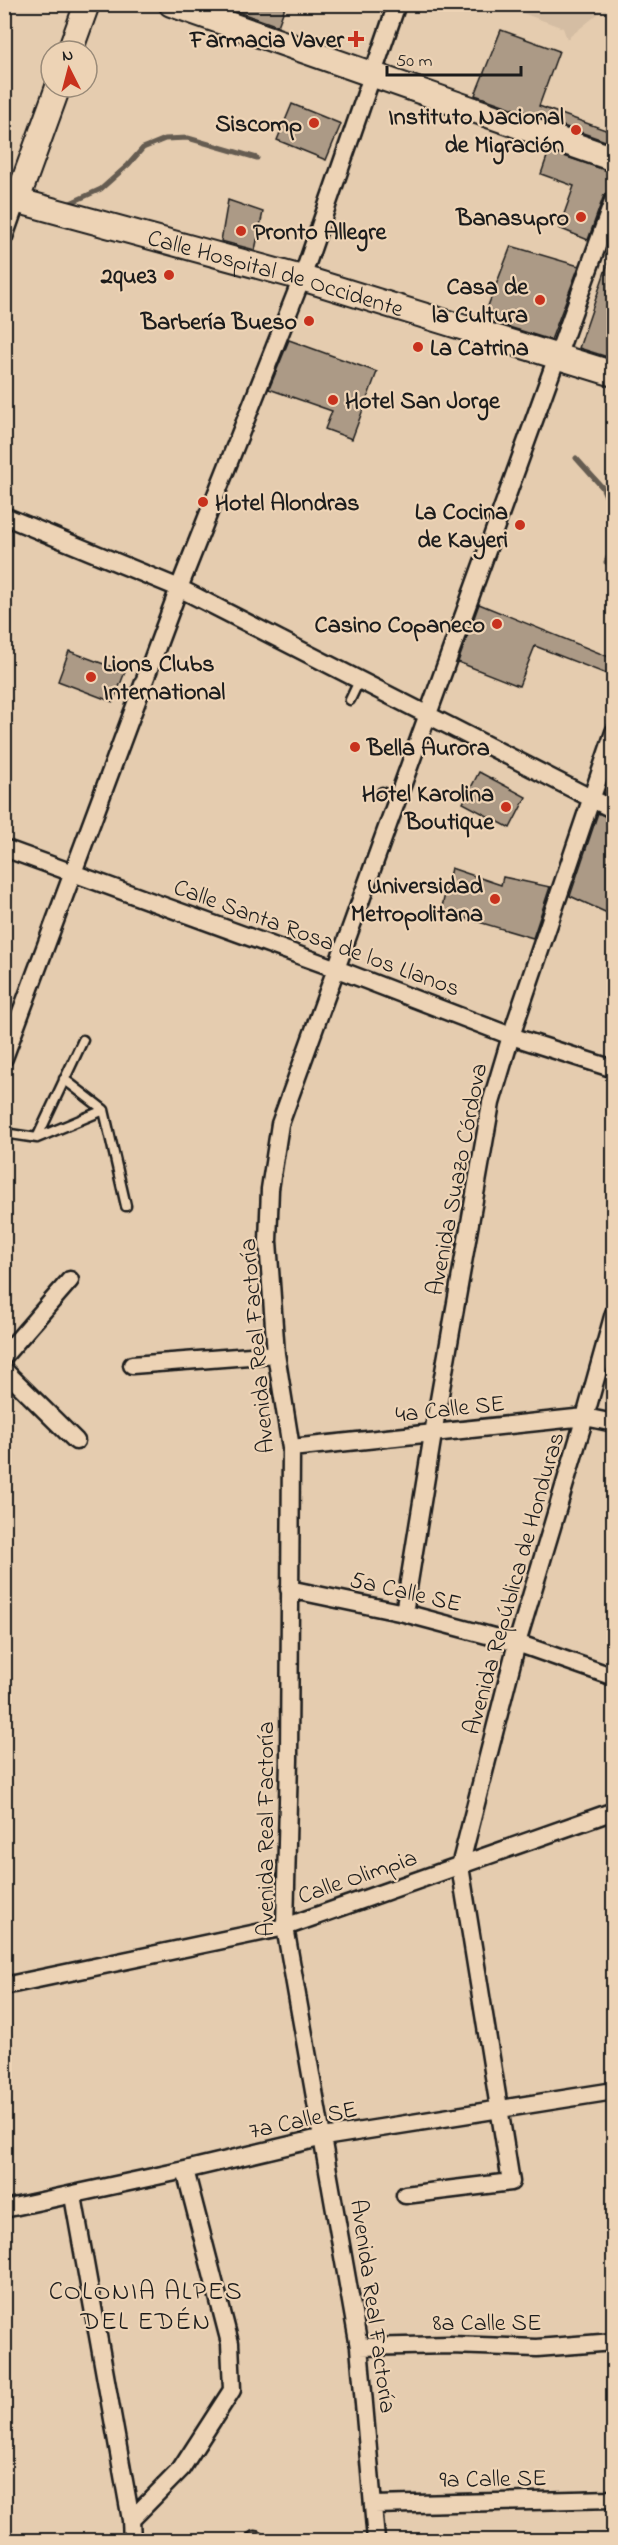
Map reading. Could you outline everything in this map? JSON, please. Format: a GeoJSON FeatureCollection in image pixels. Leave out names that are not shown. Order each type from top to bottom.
{"type":"FeatureCollection","features":[{"type":"Feature","properties":{"kind":"street"},"geometry":{"type":"LineString","coordinates":[[74,39],[87,4]]}},
{"type":"Feature","properties":{"kind":"street"},"geometry":{"type":"LineString","coordinates":[[171,4],[614,159]]}},
{"type":"Feature","properties":{"kind":"street"},"geometry":{"type":"LineString","coordinates":[[4,1058],[179,588],[302,278],[397,4]]}},
{"type":"Feature","properties":{"kind":"street"},"geometry":{"type":"LineString","coordinates":[[4,237],[11,199],[53,99]]}},
{"type":"Feature","properties":{"kind":"street","name":"Calle Hospital de Occidente"},"geometry":{"type":"LineString","coordinates":[[11,199],[302,278],[614,374]]}},
{"type":"Feature","properties":{"kind":"street","name":"Avenida Real Factoría"},"geometry":{"type":"LineString","coordinates":[[376,2541],[359,2347],[324,2137],[285,1927],[289,1759],[291,1448],[276,1354],[268,1240],[274,1156],[280,1124],[614,199]]}},
{"type":"Feature","properties":{"kind":"street"},"geometry":{"type":"LineString","coordinates":[[4,516],[179,588],[614,810]]}},
{"type":"Feature","properties":{"kind":"street","name":"Avenida Suazo Córdova"},"geometry":{"type":"LineString","coordinates":[[404,1613],[491,1103],[511,1036],[614,732]]}},
{"type":"Feature","properties":{"kind":"street","name":"Calle Santa Rosa de los Llanos"},"geometry":{"type":"LineString","coordinates":[[4,848],[337,969],[511,1036],[614,1069]]}},
{"type":"Feature","properties":{"kind":"street"},"geometry":{"type":"LineString","coordinates":[[4,1356],[70,1280]]}},
{"type":"Feature","properties":{"kind":"street","name":"Avenida República de Honduras"},"geometry":{"type":"LineString","coordinates":[[460,1866],[517,1643],[614,1313]]}},
{"type":"Feature","properties":{"kind":"street"},"geometry":{"type":"LineString","coordinates":[[132,1365],[276,1354]]}},
{"type":"Feature","properties":{"kind":"street"},"geometry":{"type":"LineString","coordinates":[[4,1370],[76,1441]]}},
{"type":"Feature","properties":{"kind":"street","name":"4a Calle SE"},"geometry":{"type":"LineString","coordinates":[[291,1448],[585,1417],[614,1423]]}},
{"type":"Feature","properties":{"kind":"street","name":"5a Calle SE"},"geometry":{"type":"LineString","coordinates":[[289,1589],[404,1613],[517,1643],[614,1677]]}},
{"type":"Feature","properties":{"kind":"street","name":"Calle Olimpia"},"geometry":{"type":"LineString","coordinates":[[4,1986],[285,1927],[614,1811]]}},
{"type":"Feature","properties":{"kind":"street"},"geometry":{"type":"LineString","coordinates":[[405,2195],[511,2182],[460,1866]]}},
{"type":"Feature","properties":{"kind":"street","name":"7a Calle SE"},"geometry":{"type":"LineString","coordinates":[[4,2209],[73,2196],[324,2137],[614,2091]]}},
{"type":"Feature","properties":{"kind":"street"},"geometry":{"type":"LineString","coordinates":[[131,2520],[181,2469],[232,2390],[230,2343],[185,2170]]}},
{"type":"Feature","properties":{"kind":"street"},"geometry":{"type":"LineString","coordinates":[[73,2196],[131,2520],[132,2541]]}},
{"type":"Feature","properties":{"kind":"street","name":"8a Calle SE"},"geometry":{"type":"LineString","coordinates":[[359,2347],[450,2345],[537,2348],[614,2342]]}},
{"type":"Feature","properties":{"kind":"street","name":"9a Calle SE"},"geometry":{"type":"LineString","coordinates":[[374,2505],[614,2499]]}},
{"type":"Feature","properties":{"kind":"lane"},"geometry":{"type":"LineString","coordinates":[[350,700],[359,681]]}},
{"type":"Feature","properties":{"kind":"lane"},"geometry":{"type":"LineString","coordinates":[[382,792],[398,799]]}},
{"type":"Feature","properties":{"kind":"lane"},"geometry":{"type":"LineString","coordinates":[[37,1138],[83,1040]]}},
{"type":"Feature","properties":{"kind":"lane"},"geometry":{"type":"LineString","coordinates":[[64,1079],[104,1110],[126,1206]]}},
{"type":"Feature","properties":{"kind":"lane"},"geometry":{"type":"LineString","coordinates":[[4,1133],[37,1138],[104,1110]]}},
{"type":"Feature","properties":{"kind":"shaded area"},"geometry":{"type":"Polygon","coordinates":[[[501,5],[609,5],[567,39],[563,28],[501,5]]]}},
{"type":"Feature","properties":{"kind":"building"},"geometry":{"type":"Polygon","coordinates":[[[216,4],[286,4],[278,26],[216,4]]]}},
{"type":"Feature","properties":{"kind":"building"},"geometry":{"type":"Polygon","coordinates":[[[501,30],[559,51],[539,106],[614,133],[614,144],[475,95],[501,30]]]}},
{"type":"Feature","properties":{"kind":"building"},"geometry":{"type":"Polygon","coordinates":[[[292,104],[341,124],[326,160],[277,140],[292,104]]]}},
{"type":"Feature","properties":{"kind":"building"},"geometry":{"type":"Polygon","coordinates":[[[549,151],[614,173],[612,189],[604,195],[588,240],[559,228],[574,186],[541,174],[549,151]]]}},
{"type":"Feature","properties":{"kind":"building","name":"Pronto Allegre"},"geometry":{"type":"Polygon","coordinates":[[[228,200],[263,212],[255,250],[221,241],[228,200]]]}},
{"type":"Feature","properties":{"kind":"building","name":"Casa de la Cultura"},"geometry":{"type":"Polygon","coordinates":[[[511,246],[579,266],[551,340],[483,319],[511,246]]]}},
{"type":"Feature","properties":{"kind":"building"},"geometry":{"type":"Polygon","coordinates":[[[611,254],[614,254],[614,359],[579,348],[611,254]]]}},
{"type":"Feature","properties":{"kind":"building","name":"Hotel San Jorge"},"geometry":{"type":"Polygon","coordinates":[[[289,340],[377,372],[352,439],[325,429],[332,411],[269,389],[289,340]]]}},
{"type":"Feature","properties":{"kind":"building","name":"Casino Copaneco"},"geometry":{"type":"Polygon","coordinates":[[[479,604],[614,659],[614,677],[535,646],[519,686],[458,662],[479,604]]]}},
{"type":"Feature","properties":{"kind":"building","name":"Lions Clubs International"},"geometry":{"type":"Polygon","coordinates":[[[69,651],[125,672],[113,702],[58,681],[69,651]]]}},
{"type":"Feature","properties":{"kind":"building"},"geometry":{"type":"Polygon","coordinates":[[[614,766],[614,798],[604,793],[614,766]]]}},
{"type":"Feature","properties":{"kind":"building"},"geometry":{"type":"Polygon","coordinates":[[[479,772],[526,797],[510,828],[463,803],[479,772]]]}},
{"type":"Feature","properties":{"kind":"building"},"geometry":{"type":"Polygon","coordinates":[[[598,813],[614,820],[614,916],[570,896],[598,813]]]}},
{"type":"Feature","properties":{"kind":"building","name":"Universidad Metropolitana"},"geometry":{"type":"Polygon","coordinates":[[[451,868],[501,885],[503,877],[550,887],[533,938],[441,911],[451,868]]]}},
{"type":"Feature","properties":{"kind":"waterway"},"geometry":{"type":"LineString","coordinates":[[66,205],[101,189],[143,148],[165,139],[188,138],[257,158]]}},
{"type":"Feature","properties":{"kind":"waterway"},"geometry":{"type":"LineString","coordinates":[[576,458],[602,487],[614,514]]}},
{"type":"Feature","properties":{"kind":"waterway"},"geometry":{"type":"LineString","coordinates":[[614,544],[606,562],[614,566]]}},
{"type":"Feature","properties":{"kind":"place","name":"Farmacia Vaver"},"geometry":{"type":"Point","coordinates":[356,39]}},
{"type":"Feature","properties":{"kind":"place","name":"Siscomp"},"geometry":{"type":"Point","coordinates":[314,123]}},
{"type":"Feature","properties":{"kind":"place","name":"Instituto Nacional de Migración"},"geometry":{"type":"Point","coordinates":[576,130]}},
{"type":"Feature","properties":{"kind":"place","name":"Banasupro"},"geometry":{"type":"Point","coordinates":[581,217]}},
{"type":"Feature","properties":{"kind":"place","name":"Pronto Allegre"},"geometry":{"type":"Point","coordinates":[241,231]}},
{"type":"Feature","properties":{"kind":"place","name":"2que3"},"geometry":{"type":"Point","coordinates":[169,275]}},
{"type":"Feature","properties":{"kind":"place","name":"Casa de la Cultura"},"geometry":{"type":"Point","coordinates":[540,300]}},
{"type":"Feature","properties":{"kind":"place","name":"Barbería Bueso"},"geometry":{"type":"Point","coordinates":[309,321]}},
{"type":"Feature","properties":{"kind":"place","name":"La Catrina"},"geometry":{"type":"Point","coordinates":[418,347]}},
{"type":"Feature","properties":{"kind":"place","name":"Hotel San Jorge"},"geometry":{"type":"Point","coordinates":[333,400]}},
{"type":"Feature","properties":{"kind":"place","name":"Hotel Alondras"},"geometry":{"type":"Point","coordinates":[203,502]}},
{"type":"Feature","properties":{"kind":"place","name":"La Cocina de Kayeri"},"geometry":{"type":"Point","coordinates":[520,525]}},
{"type":"Feature","properties":{"kind":"place","name":"Casino Copaneco"},"geometry":{"type":"Point","coordinates":[497,624]}},
{"type":"Feature","properties":{"kind":"place","name":"Lions Clubs International"},"geometry":{"type":"Point","coordinates":[91,677]}},
{"type":"Feature","properties":{"kind":"place","name":"Bella Aurora"},"geometry":{"type":"Point","coordinates":[355,747]}},
{"type":"Feature","properties":{"kind":"place","name":"Hotel Karolina Boutique"},"geometry":{"type":"Point","coordinates":[506,807]}},
{"type":"Feature","properties":{"kind":"place","name":"Universidad Metropolitana"},"geometry":{"type":"Point","coordinates":[495,899]}},
{"type":"Feature","properties":{"kind":"district","name":"COLONIA ALPES DEL EDÉN"},"geometry":{"type":"Point","coordinates":[146,2305]}}]}
